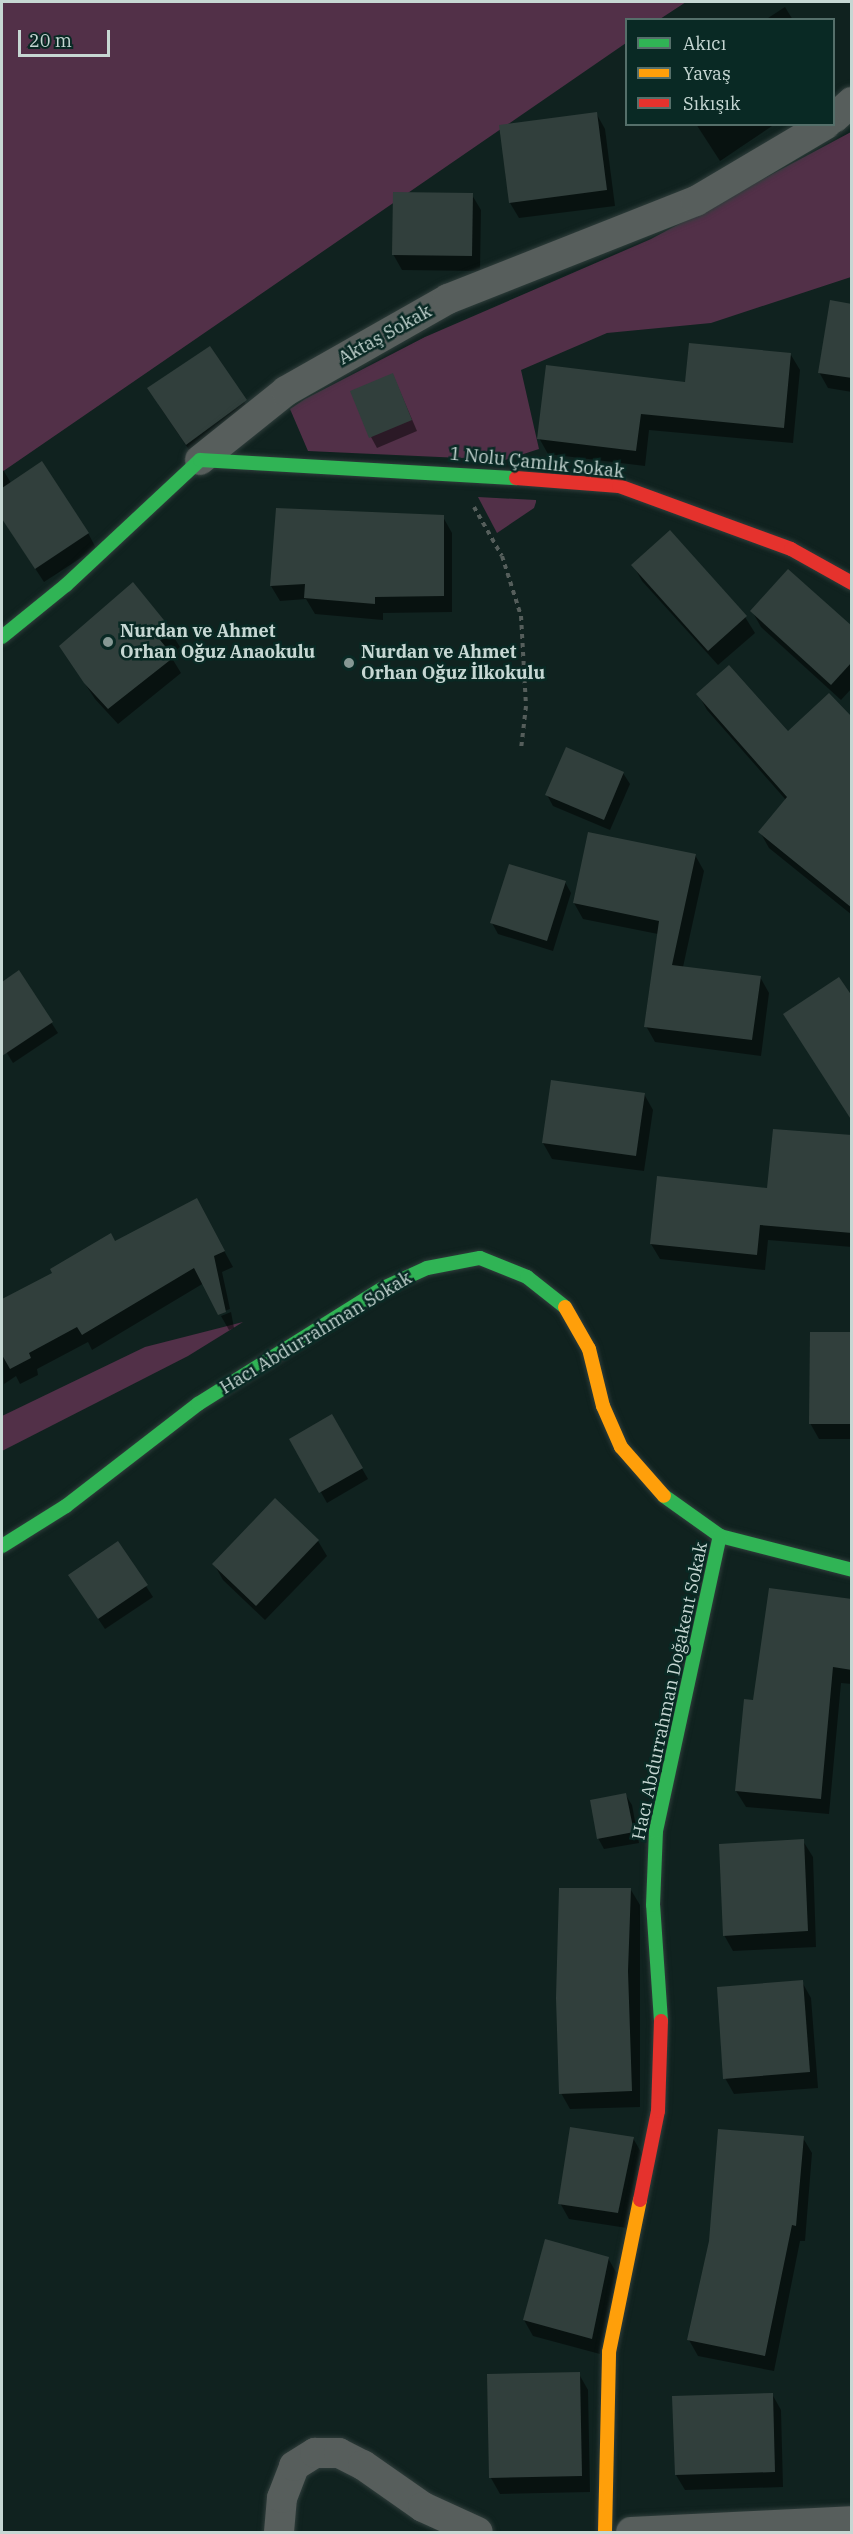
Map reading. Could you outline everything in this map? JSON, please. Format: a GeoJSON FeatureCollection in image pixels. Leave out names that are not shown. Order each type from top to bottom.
{"type":"FeatureCollection","features":[{"type":"Feature","properties":{"kind":"street"},"geometry":{"type":"LineString","coordinates":[[835,117],[852,102]]}},
{"type":"Feature","properties":{"kind":"street","name":"Aktaş Sokak"},"geometry":{"type":"LineString","coordinates":[[2,637],[66,585],[200,460],[286,391],[448,300],[696,201],[823,126]]}},
{"type":"Feature","properties":{"kind":"street","name":"1 Nolu Çamlık Sokak"},"geometry":{"type":"LineString","coordinates":[[200,460],[446,472],[618,486],[792,549],[852,584]]}},
{"type":"Feature","properties":{"kind":"street","name":"Hacı Abdurrahman Sokak"},"geometry":{"type":"LineString","coordinates":[[2,1546],[66,1506],[198,1404],[383,1288],[427,1268],[480,1258],[527,1277],[566,1306],[589,1349],[603,1406],[621,1447],[655,1490],[720,1536],[852,1570]]}},
{"type":"Feature","properties":{"kind":"street","name":"Hacı Abdurrahman Doğakent Sokak"},"geometry":{"type":"LineString","coordinates":[[605,2532],[603,2443],[609,2352],[658,2111],[661,2022],[653,1905],[656,1831],[720,1536]]}},
{"type":"Feature","properties":{"kind":"street"},"geometry":{"type":"LineString","coordinates":[[279,2532],[282,2498],[294,2466],[315,2453],[339,2453],[363,2465],[423,2507],[478,2532]]}},
{"type":"Feature","properties":{"kind":"street"},"geometry":{"type":"LineString","coordinates":[[631,2532],[852,2521]]}},
{"type":"Feature","properties":{"kind":"path"},"geometry":{"type":"LineString","coordinates":[[471,502],[502,556],[521,616],[526,706],[521,749]]}},
{"type":"Feature","properties":{"kind":"shaded area"},"geometry":{"type":"Polygon","coordinates":[[[2,2],[686,2],[662,18],[625,18],[625,44],[2,472],[2,2]]]}},
{"type":"Feature","properties":{"kind":"shaded area"},"geometry":{"type":"Polygon","coordinates":[[[851,132],[851,277],[711,323],[607,333],[521,370],[539,449],[505,460],[308,451],[290,409],[305,399],[425,337],[651,239],[851,132]]]}},
{"type":"Feature","properties":{"kind":"shaded area"},"geometry":{"type":"Polygon","coordinates":[[[478,497],[536,500],[536,502],[534,508],[497,533],[478,497]]]}},
{"type":"Feature","properties":{"kind":"shaded area"},"geometry":{"type":"Polygon","coordinates":[[[243,1322],[188,1356],[2,1451],[2,1416],[145,1347],[243,1322]]]}},
{"type":"Feature","properties":{"kind":"building"},"geometry":{"type":"Polygon","coordinates":[[[597,112],[607,190],[509,203],[499,125],[597,112]]]}},
{"type":"Feature","properties":{"kind":"building"},"geometry":{"type":"Polygon","coordinates":[[[393,192],[473,193],[472,256],[392,255],[393,192]]]}},
{"type":"Feature","properties":{"kind":"building"},"geometry":{"type":"Polygon","coordinates":[[[830,300],[852,304],[852,378],[818,373],[830,300]]]}},
{"type":"Feature","properties":{"kind":"building"},"geometry":{"type":"Polygon","coordinates":[[[689,343],[791,353],[784,428],[641,414],[636,451],[537,439],[546,365],[685,382],[689,343]]]}},
{"type":"Feature","properties":{"kind":"building"},"geometry":{"type":"Polygon","coordinates":[[[210,346],[247,400],[186,445],[147,388],[210,346]]]}},
{"type":"Feature","properties":{"kind":"building"},"geometry":{"type":"Polygon","coordinates":[[[393,373],[412,420],[369,438],[350,391],[393,373]]]}},
{"type":"Feature","properties":{"kind":"building"},"geometry":{"type":"Polygon","coordinates":[[[42,461],[89,533],[35,569],[2,519],[2,488],[42,461]]]}},
{"type":"Feature","properties":{"kind":"building"},"geometry":{"type":"Polygon","coordinates":[[[276,508],[444,515],[444,596],[375,597],[375,604],[304,598],[305,584],[270,586],[276,508]]]}},
{"type":"Feature","properties":{"kind":"building"},"geometry":{"type":"Polygon","coordinates":[[[670,530],[747,616],[708,651],[631,565],[670,530]]]}},
{"type":"Feature","properties":{"kind":"building"},"geometry":{"type":"Polygon","coordinates":[[[788,569],[852,626],[852,662],[831,685],[750,611],[788,569]]]}},
{"type":"Feature","properties":{"kind":"building"},"geometry":{"type":"Polygon","coordinates":[[[133,582],[172,630],[160,640],[174,657],[108,709],[84,683],[59,646],[133,582]]]}},
{"type":"Feature","properties":{"kind":"building"},"geometry":{"type":"Polygon","coordinates":[[[729,665],[788,731],[829,693],[852,717],[852,908],[758,832],[787,797],[696,694],[729,665]]]}},
{"type":"Feature","properties":{"kind":"building"},"geometry":{"type":"Polygon","coordinates":[[[566,747],[624,772],[604,820],[545,795],[566,747]]]}},
{"type":"Feature","properties":{"kind":"building"},"geometry":{"type":"Polygon","coordinates":[[[588,832],[696,854],[672,965],[761,976],[752,1040],[644,1027],[659,921],[573,903],[588,832]]]}},
{"type":"Feature","properties":{"kind":"building"},"geometry":{"type":"Polygon","coordinates":[[[509,864],[566,881],[547,941],[490,923],[509,864]]]}},
{"type":"Feature","properties":{"kind":"building"},"geometry":{"type":"Polygon","coordinates":[[[19,970],[53,1022],[2,1056],[2,982],[19,970]]]}},
{"type":"Feature","properties":{"kind":"building"},"geometry":{"type":"Polygon","coordinates":[[[839,977],[852,996],[852,1121],[783,1014],[839,977]]]}},
{"type":"Feature","properties":{"kind":"building"},"geometry":{"type":"Polygon","coordinates":[[[551,1080],[645,1093],[636,1156],[542,1143],[551,1080]]]}},
{"type":"Feature","properties":{"kind":"building"},"geometry":{"type":"Polygon","coordinates":[[[773,1129],[852,1135],[852,1233],[760,1225],[757,1255],[650,1244],[657,1176],[767,1188],[773,1129]]]}},
{"type":"Feature","properties":{"kind":"building"},"geometry":{"type":"Polygon","coordinates":[[[197,1198],[225,1251],[214,1256],[226,1312],[218,1315],[194,1268],[82,1335],[77,1327],[29,1353],[31,1358],[10,1369],[2,1355],[2,1299],[52,1273],[50,1269],[111,1233],[115,1241],[197,1198]]]}},
{"type":"Feature","properties":{"kind":"building"},"geometry":{"type":"Polygon","coordinates":[[[810,1332],[852,1332],[852,1424],[809,1424],[810,1332]]]}},
{"type":"Feature","properties":{"kind":"building"},"geometry":{"type":"Polygon","coordinates":[[[332,1414],[363,1468],[319,1493],[289,1439],[332,1414]]]}},
{"type":"Feature","properties":{"kind":"building"},"geometry":{"type":"Polygon","coordinates":[[[275,1498],[319,1540],[256,1606],[212,1564],[275,1498]]]}},
{"type":"Feature","properties":{"kind":"building"},"geometry":{"type":"Polygon","coordinates":[[[118,1541],[148,1585],[98,1619],[68,1575],[118,1541]]]}},
{"type":"Feature","properties":{"kind":"building"},"geometry":{"type":"Polygon","coordinates":[[[769,1588],[852,1599],[852,1670],[833,1667],[821,1799],[735,1791],[744,1699],[753,1700],[769,1588]]]}},
{"type":"Feature","properties":{"kind":"building"},"geometry":{"type":"Polygon","coordinates":[[[626,1793],[634,1832],[597,1839],[590,1800],[626,1793]]]}},
{"type":"Feature","properties":{"kind":"building"},"geometry":{"type":"Polygon","coordinates":[[[804,1839],[808,1931],[723,1936],[719,1844],[804,1839]]]}},
{"type":"Feature","properties":{"kind":"building"},"geometry":{"type":"Polygon","coordinates":[[[559,1888],[631,1888],[628,1971],[632,2091],[559,2094],[556,1998],[559,1888]]]}},
{"type":"Feature","properties":{"kind":"building"},"geometry":{"type":"Polygon","coordinates":[[[803,1980],[810,2072],[723,2079],[717,1987],[803,1980]]]}},
{"type":"Feature","properties":{"kind":"building"},"geometry":{"type":"Polygon","coordinates":[[[570,2127],[634,2137],[618,2213],[558,2204],[570,2127]]]}},
{"type":"Feature","properties":{"kind":"building"},"geometry":{"type":"Polygon","coordinates":[[[718,2129],[804,2136],[796,2226],[792,2225],[765,2356],[687,2340],[709,2241],[718,2129]]]}},
{"type":"Feature","properties":{"kind":"building"},"geometry":{"type":"Polygon","coordinates":[[[545,2239],[609,2257],[592,2339],[523,2320],[545,2239]]]}},
{"type":"Feature","properties":{"kind":"building"},"geometry":{"type":"Polygon","coordinates":[[[580,2372],[582,2476],[489,2478],[487,2374],[580,2372]]]}},
{"type":"Feature","properties":{"kind":"building"},"geometry":{"type":"Polygon","coordinates":[[[773,2393],[775,2472],[675,2475],[672,2396],[773,2393]]]}},
{"type":"Feature","properties":{"kind":"traffic: fast"},"geometry":{"type":"LineString","coordinates":[[2,637],[66,585],[200,460],[516,478]]}},
{"type":"Feature","properties":{"kind":"traffic: fast"},"geometry":{"type":"LineString","coordinates":[[2,1546],[66,1506],[198,1404],[383,1288],[427,1268],[480,1258],[527,1277],[565,1307]]}},
{"type":"Feature","properties":{"kind":"traffic: fast"},"geometry":{"type":"LineString","coordinates":[[664,1496],[720,1536],[852,1570]]}},
{"type":"Feature","properties":{"kind":"traffic: fast"},"geometry":{"type":"LineString","coordinates":[[661,2021],[653,1905],[656,1831],[720,1536]]}},
{"type":"Feature","properties":{"kind":"traffic: slow"},"geometry":{"type":"LineString","coordinates":[[565,1307],[589,1349],[603,1406],[621,1447],[664,1496]]}},
{"type":"Feature","properties":{"kind":"traffic: slow"},"geometry":{"type":"LineString","coordinates":[[605,2532],[609,2352],[640,2200]]}},
{"type":"Feature","properties":{"kind":"traffic: jam"},"geometry":{"type":"LineString","coordinates":[[516,478],[619,486],[791,549],[852,583]]}},
{"type":"Feature","properties":{"kind":"traffic: jam"},"geometry":{"type":"LineString","coordinates":[[640,2200],[658,2111],[661,2021]]}},
{"type":"Feature","properties":{"kind":"place","name":"Nurdan ve Ahmet Orhan Oğuz Anaokulu"},"geometry":{"type":"Point","coordinates":[108,642]}},
{"type":"Feature","properties":{"kind":"place","name":"Nurdan ve Ahmet Orhan Oğuz İlkokulu"},"geometry":{"type":"Point","coordinates":[349,663]}}]}
